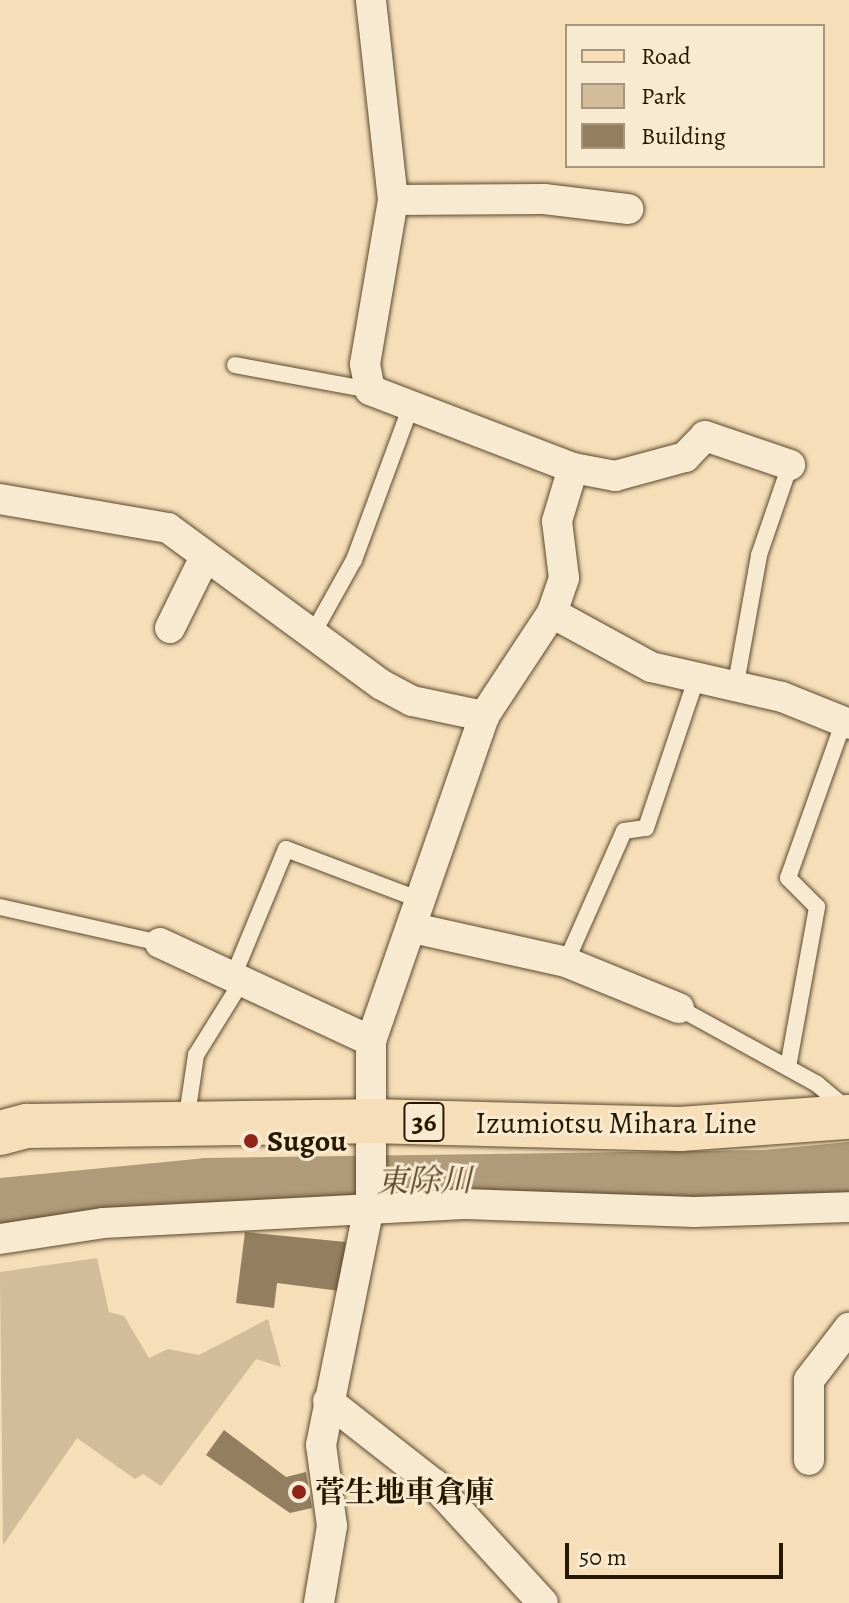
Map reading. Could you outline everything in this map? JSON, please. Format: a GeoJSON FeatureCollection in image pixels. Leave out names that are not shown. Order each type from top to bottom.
{"type":"FeatureCollection","features":[{"type":"Feature","properties":{"kind":"main road","name":"Izumiotsu Mihara Line"},"geometry":{"type":"LineString","coordinates":[[0,1133],[27,1126],[186,1124],[369,1131],[680,1129],[849,1117]]}},
{"type":"Feature","properties":{"kind":"street"},"geometry":{"type":"LineString","coordinates":[[371,0],[393,200],[365,364],[370,390],[410,409],[573,468],[615,476],[685,457],[705,436],[790,465]]}},
{"type":"Feature","properties":{"kind":"street"},"geometry":{"type":"LineString","coordinates":[[393,200],[544,199],[628,209]]}},
{"type":"Feature","properties":{"kind":"street"},"geometry":{"type":"LineString","coordinates":[[319,1603],[332,1526],[321,1445],[370,1203],[371,1041],[418,914],[484,716],[552,613],[564,578],[557,521],[573,468]]}},
{"type":"Feature","properties":{"kind":"street"},"geometry":{"type":"LineString","coordinates":[[0,499],[168,528],[312,635],[412,701],[484,716]]}},
{"type":"Feature","properties":{"kind":"street"},"geometry":{"type":"LineString","coordinates":[[170,628],[205,557]]}},
{"type":"Feature","properties":{"kind":"street"},"geometry":{"type":"LineString","coordinates":[[552,613],[695,682],[735,689],[846,722]]}},
{"type":"Feature","properties":{"kind":"street"},"geometry":{"type":"LineString","coordinates":[[418,914],[566,962],[679,1008]]}},
{"type":"Feature","properties":{"kind":"street"},"geometry":{"type":"LineString","coordinates":[[160,943],[239,977],[371,1041]]}},
{"type":"Feature","properties":{"kind":"street"},"geometry":{"type":"LineString","coordinates":[[0,1239],[103,1223],[370,1203],[849,1207]]}},
{"type":"Feature","properties":{"kind":"street"},"geometry":{"type":"LineString","coordinates":[[809,1460],[809,1380],[849,1328]]}},
{"type":"Feature","properties":{"kind":"street"},"geometry":{"type":"LineString","coordinates":[[328,1401],[434,1484],[543,1603]]}},
{"type":"Feature","properties":{"kind":"lane"},"geometry":{"type":"LineString","coordinates":[[235,365],[370,390]]}},
{"type":"Feature","properties":{"kind":"lane"},"geometry":{"type":"LineString","coordinates":[[312,635],[354,560],[410,409]]}},
{"type":"Feature","properties":{"kind":"lane"},"geometry":{"type":"LineString","coordinates":[[735,689],[759,555],[790,465]]}},
{"type":"Feature","properties":{"kind":"lane"},"geometry":{"type":"LineString","coordinates":[[566,962],[624,831],[646,828],[695,682]]}},
{"type":"Feature","properties":{"kind":"lane"},"geometry":{"type":"LineString","coordinates":[[788,1067],[817,907],[788,878],[846,722]]}},
{"type":"Feature","properties":{"kind":"lane"},"geometry":{"type":"LineString","coordinates":[[186,1124],[196,1055],[239,977],[286,849],[418,914]]}},
{"type":"Feature","properties":{"kind":"lane"},"geometry":{"type":"LineString","coordinates":[[0,907],[160,943]]}},
{"type":"Feature","properties":{"kind":"lane"},"geometry":{"type":"LineString","coordinates":[[679,1008],[788,1067],[849,1111]]}},
{"type":"Feature","properties":{"kind":"green space"},"geometry":{"type":"Polygon","coordinates":[[[97,1258],[109,1312],[124,1316],[149,1358],[168,1349],[199,1355],[268,1319],[281,1367],[256,1359],[161,1486],[143,1474],[135,1479],[77,1438],[3,1545],[0,1272],[97,1258]]]}},
{"type":"Feature","properties":{"kind":"building"},"geometry":{"type":"Polygon","coordinates":[[[245,1232],[346,1242],[340,1291],[277,1283],[274,1308],[236,1303],[245,1232]]]}},
{"type":"Feature","properties":{"kind":"building"},"geometry":{"type":"Polygon","coordinates":[[[224,1430],[286,1477],[306,1472],[312,1508],[290,1513],[206,1455],[224,1430]]]}},
{"type":"Feature","properties":{"kind":"waterway","name":"東除川"},"geometry":{"type":"LineString","coordinates":[[0,1204],[206,1184],[766,1176],[849,1168]]}},
{"type":"Feature","properties":{"kind":"place","name":"Sugou"},"geometry":{"type":"Point","coordinates":[251,1141]}},
{"type":"Feature","properties":{"kind":"place","name":"菅生地車倉庫"},"geometry":{"type":"Point","coordinates":[299,1492]}}]}
